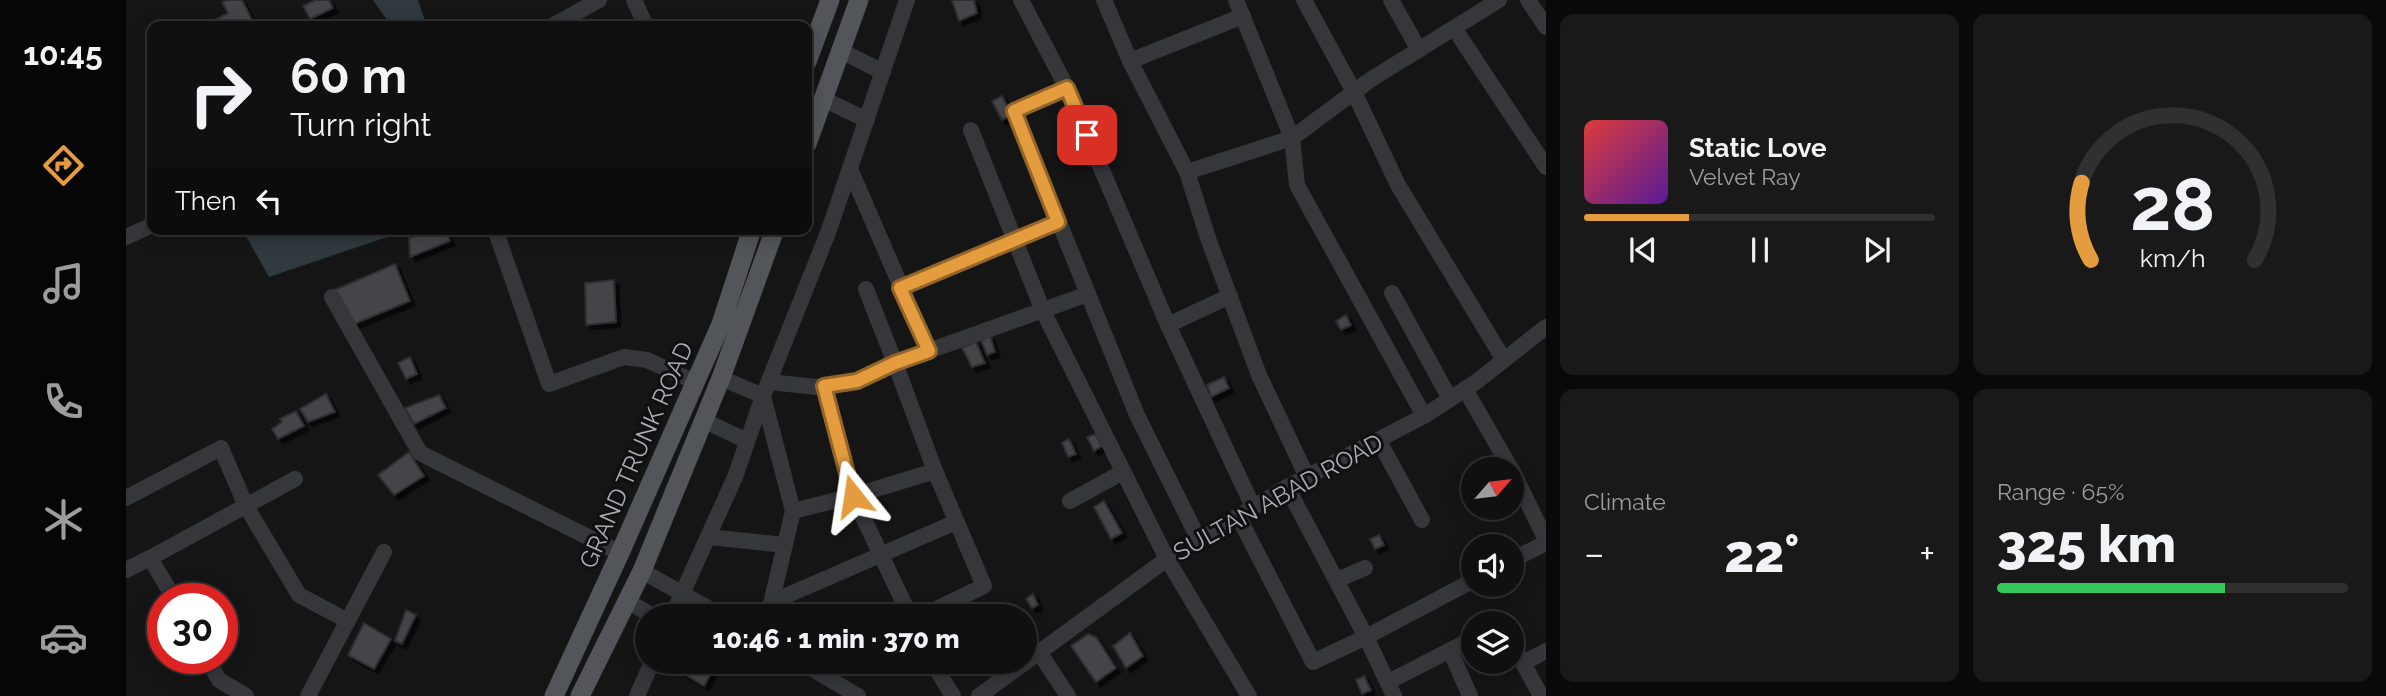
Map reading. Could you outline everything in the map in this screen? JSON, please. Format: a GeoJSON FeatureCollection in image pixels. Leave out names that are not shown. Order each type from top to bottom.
{"type":"FeatureCollection","features":[{"type":"Feature","properties":{"kind":"main road"},"geometry":{"type":"LineString","coordinates":[[812,45],[830,0]]}},
{"type":"Feature","properties":{"kind":"main road"},"geometry":{"type":"LineString","coordinates":[[812,130],[859,0]]}},
{"type":"Feature","properties":{"kind":"main road","name":"GRAND TRUNK ROAD"},"geometry":{"type":"LineString","coordinates":[[554,696],[620,554],[720,324],[750,235]]}},
{"type":"Feature","properties":{"kind":"main road"},"geometry":{"type":"LineString","coordinates":[[580,696],[642,571],[721,378],[773,235]]}},
{"type":"Feature","properties":{"kind":"main road"},"geometry":{"type":"LineString","coordinates":[[680,416],[702,423]]}},
{"type":"Feature","properties":{"kind":"street"},"geometry":{"type":"LineString","coordinates":[[561,21],[599,0]]}},
{"type":"Feature","properties":{"kind":"street"},"geometry":{"type":"LineString","coordinates":[[634,0],[644,21]]}},
{"type":"Feature","properties":{"kind":"street"},"geometry":{"type":"LineString","coordinates":[[677,604],[735,477],[766,389],[829,230],[907,0]]}},
{"type":"Feature","properties":{"kind":"street"},"geometry":{"type":"LineString","coordinates":[[1021,0],[1067,88],[1168,325],[1253,507]]}},
{"type":"Feature","properties":{"kind":"street"},"geometry":{"type":"LineString","coordinates":[[1104,0],[1130,61],[1187,172],[1259,375],[1307,477]]}},
{"type":"Feature","properties":{"kind":"street"},"geometry":{"type":"LineString","coordinates":[[1236,0],[1292,138],[1297,185],[1424,416]]}},
{"type":"Feature","properties":{"kind":"street"},"geometry":{"type":"LineString","coordinates":[[1304,0],[1354,92],[1398,185],[1504,360]]}},
{"type":"Feature","properties":{"kind":"street"},"geometry":{"type":"LineString","coordinates":[[1391,0],[1419,50]]}},
{"type":"Feature","properties":{"kind":"street"},"geometry":{"type":"LineString","coordinates":[[1187,172],[1292,138],[1354,92],[1499,0]]}},
{"type":"Feature","properties":{"kind":"street"},"geometry":{"type":"LineString","coordinates":[[1528,0],[1546,27]]}},
{"type":"Feature","properties":{"kind":"street"},"geometry":{"type":"LineString","coordinates":[[1130,61],[1243,16]]}},
{"type":"Feature","properties":{"kind":"street"},"geometry":{"type":"LineString","coordinates":[[1454,28],[1546,167]]}},
{"type":"Feature","properties":{"kind":"street"},"geometry":{"type":"LineString","coordinates":[[841,51],[883,72]]}},
{"type":"Feature","properties":{"kind":"street"},"geometry":{"type":"LineString","coordinates":[[1067,88],[1014,111],[1137,415],[1199,540]]}},
{"type":"Feature","properties":{"kind":"street"},"geometry":{"type":"LineString","coordinates":[[823,99],[867,120]]}},
{"type":"Feature","properties":{"kind":"street"},"geometry":{"type":"LineString","coordinates":[[971,130],[1043,311],[1167,559],[1249,696]]}},
{"type":"Feature","properties":{"kind":"street"},"geometry":{"type":"LineString","coordinates":[[850,169],[929,351]]}},
{"type":"Feature","properties":{"kind":"street"},"geometry":{"type":"LineString","coordinates":[[900,288],[979,256],[1014,238],[1058,222]]}},
{"type":"Feature","properties":{"kind":"street"},"geometry":{"type":"LineString","coordinates":[[126,237],[147,227]]}},
{"type":"Feature","properties":{"kind":"street"},"geometry":{"type":"LineString","coordinates":[[497,235],[548,384],[624,356],[647,360],[695,382]]}},
{"type":"Feature","properties":{"kind":"street"},"geometry":{"type":"LineString","coordinates":[[866,289],[935,471],[984,586],[947,604]]}},
{"type":"Feature","properties":{"kind":"street"},"geometry":{"type":"LineString","coordinates":[[1392,293],[1450,399]]}},
{"type":"Feature","properties":{"kind":"street"},"geometry":{"type":"LineString","coordinates":[[721,378],[766,389],[857,381],[895,363],[1088,294]]}},
{"type":"Feature","properties":{"kind":"street"},"geometry":{"type":"LineString","coordinates":[[1168,325],[1230,296]]}},
{"type":"Feature","properties":{"kind":"street"},"geometry":{"type":"LineString","coordinates":[[332,297],[420,453],[620,554]]}},
{"type":"Feature","properties":{"kind":"street","name":"SULTAN ABAD ROAD"},"geometry":{"type":"LineString","coordinates":[[988,693],[1167,559],[1287,487],[1424,416],[1465,389],[1546,327]]}},
{"type":"Feature","properties":{"kind":"street"},"geometry":{"type":"LineString","coordinates":[[824,386],[853,496],[904,604]]}},
{"type":"Feature","properties":{"kind":"street"},"geometry":{"type":"LineString","coordinates":[[766,389],[793,511],[771,604]]}},
{"type":"Feature","properties":{"kind":"street"},"geometry":{"type":"LineString","coordinates":[[1465,389],[1504,457]]}},
{"type":"Feature","properties":{"kind":"street"},"geometry":{"type":"LineString","coordinates":[[702,423],[747,441]]}},
{"type":"Feature","properties":{"kind":"street"},"geometry":{"type":"LineString","coordinates":[[1379,441],[1422,520]]}},
{"type":"Feature","properties":{"kind":"street"},"geometry":{"type":"LineString","coordinates":[[126,498],[221,448],[246,506],[299,595],[348,621]]}},
{"type":"Feature","properties":{"kind":"street"},"geometry":{"type":"LineString","coordinates":[[793,511],[935,471]]}},
{"type":"Feature","properties":{"kind":"street"},"geometry":{"type":"LineString","coordinates":[[1070,501],[1124,472]]}},
{"type":"Feature","properties":{"kind":"street"},"geometry":{"type":"LineString","coordinates":[[126,570],[295,479]]}},
{"type":"Feature","properties":{"kind":"street"},"geometry":{"type":"LineString","coordinates":[[1287,487],[1391,689],[1461,644]]}},
{"type":"Feature","properties":{"kind":"street"},"geometry":{"type":"LineString","coordinates":[[1524,495],[1546,542],[1524,554]]}},
{"type":"Feature","properties":{"kind":"street"},"geometry":{"type":"LineString","coordinates":[[1238,516],[1313,662],[1461,587]]}},
{"type":"Feature","properties":{"kind":"street"},"geometry":{"type":"LineString","coordinates":[[780,604],[956,522]]}},
{"type":"Feature","properties":{"kind":"street"},"geometry":{"type":"LineString","coordinates":[[708,537],[785,545]]}},
{"type":"Feature","properties":{"kind":"street"},"geometry":{"type":"LineString","coordinates":[[308,696],[384,552]]}},
{"type":"Feature","properties":{"kind":"street"},"geometry":{"type":"LineString","coordinates":[[150,558],[164,583]]}},
{"type":"Feature","properties":{"kind":"street"},"geometry":{"type":"LineString","coordinates":[[1337,580],[1365,568]]}},
{"type":"Feature","properties":{"kind":"street"},"geometry":{"type":"LineString","coordinates":[[642,571],[700,604]]}},
{"type":"Feature","properties":{"kind":"street"},"geometry":{"type":"LineString","coordinates":[[628,601],[635,605]]}},
{"type":"Feature","properties":{"kind":"street"},"geometry":{"type":"LineString","coordinates":[[1450,650],[1470,696]]}},
{"type":"Feature","properties":{"kind":"street"},"geometry":{"type":"LineString","coordinates":[[1524,662],[1546,651]]}},
{"type":"Feature","properties":{"kind":"street"},"geometry":{"type":"LineString","coordinates":[[1040,652],[1068,696]]}},
{"type":"Feature","properties":{"kind":"street"},"geometry":{"type":"LineString","coordinates":[[1524,665],[1541,696]]}},
{"type":"Feature","properties":{"kind":"street"},"geometry":{"type":"LineString","coordinates":[[216,674],[219,680],[246,696]]}},
{"type":"Feature","properties":{"kind":"street"},"geometry":{"type":"LineString","coordinates":[[637,696],[647,674]]}},
{"type":"Feature","properties":{"kind":"street"},"geometry":{"type":"LineString","coordinates":[[828,674],[858,696]]}},
{"type":"Feature","properties":{"kind":"street"},"geometry":{"type":"LineString","coordinates":[[939,674],[953,696]]}},
{"type":"Feature","properties":{"kind":"shaded area"},"geometry":{"type":"Polygon","coordinates":[[[373,0],[418,0],[425,21],[388,21],[373,0]]]}},
{"type":"Feature","properties":{"kind":"shaded area"},"geometry":{"type":"Polygon","coordinates":[[[245,235],[393,235],[269,277],[245,235]]]}},
{"type":"Feature","properties":{"kind":"building"},"geometry":{"type":"Polygon","coordinates":[[[242,0],[252,21],[213,21],[228,13],[222,2],[242,0]]]}},
{"type":"Feature","properties":{"kind":"building"},"geometry":{"type":"Polygon","coordinates":[[[316,0],[329,0],[333,8],[310,19],[303,6],[316,0]]]}},
{"type":"Feature","properties":{"kind":"building"},"geometry":{"type":"Polygon","coordinates":[[[952,0],[974,0],[977,13],[959,21],[952,0]]]}},
{"type":"Feature","properties":{"kind":"building"},"geometry":{"type":"Polygon","coordinates":[[[1002,96],[1012,115],[1002,120],[992,101],[1002,96]]]}},
{"type":"Feature","properties":{"kind":"building"},"geometry":{"type":"Polygon","coordinates":[[[416,235],[448,235],[450,241],[410,257],[409,238],[416,235]]]}},
{"type":"Feature","properties":{"kind":"building"},"geometry":{"type":"Polygon","coordinates":[[[395,264],[410,301],[354,324],[332,291],[395,264]]]}},
{"type":"Feature","properties":{"kind":"building"},"geometry":{"type":"Polygon","coordinates":[[[614,280],[616,322],[586,325],[585,283],[614,280]]]}},
{"type":"Feature","properties":{"kind":"building"},"geometry":{"type":"Polygon","coordinates":[[[1346,315],[1351,325],[1341,330],[1336,321],[1346,315]]]}},
{"type":"Feature","properties":{"kind":"building"},"geometry":{"type":"Polygon","coordinates":[[[990,336],[995,352],[987,355],[981,340],[990,336]]]}},
{"type":"Feature","properties":{"kind":"building"},"geometry":{"type":"Polygon","coordinates":[[[976,342],[985,363],[972,367],[962,348],[976,342]]]}},
{"type":"Feature","properties":{"kind":"building"},"geometry":{"type":"Polygon","coordinates":[[[410,357],[417,374],[406,379],[398,363],[410,357]]]}},
{"type":"Feature","properties":{"kind":"building"},"geometry":{"type":"Polygon","coordinates":[[[1224,377],[1229,388],[1211,397],[1207,385],[1224,377]]]}},
{"type":"Feature","properties":{"kind":"building"},"geometry":{"type":"Polygon","coordinates":[[[326,394],[335,412],[308,422],[300,409],[326,394]]]}},
{"type":"Feature","properties":{"kind":"building"},"geometry":{"type":"Polygon","coordinates":[[[439,395],[446,408],[414,424],[405,408],[439,395]]]}},
{"type":"Feature","properties":{"kind":"building"},"geometry":{"type":"Polygon","coordinates":[[[296,411],[304,426],[278,439],[272,429],[282,422],[280,419],[296,411]]]}},
{"type":"Feature","properties":{"kind":"building"},"geometry":{"type":"Polygon","coordinates":[[[1095,434],[1102,446],[1094,451],[1087,437],[1095,434]]]}},
{"type":"Feature","properties":{"kind":"building"},"geometry":{"type":"Polygon","coordinates":[[[1069,439],[1076,454],[1068,457],[1062,443],[1069,439]]]}},
{"type":"Feature","properties":{"kind":"building"},"geometry":{"type":"Polygon","coordinates":[[[409,452],[424,476],[394,495],[378,475],[409,452]]]}},
{"type":"Feature","properties":{"kind":"building"},"geometry":{"type":"Polygon","coordinates":[[[1104,501],[1122,533],[1111,539],[1094,507],[1104,501]]]}},
{"type":"Feature","properties":{"kind":"building"},"geometry":{"type":"Polygon","coordinates":[[[1379,535],[1384,545],[1375,549],[1370,539],[1379,535]]]}},
{"type":"Feature","properties":{"kind":"building"},"geometry":{"type":"Polygon","coordinates":[[[1033,594],[1038,605],[1029,604],[1026,599],[1033,594]]]}},
{"type":"Feature","properties":{"kind":"building"},"geometry":{"type":"Polygon","coordinates":[[[406,610],[416,615],[402,644],[395,641],[406,610]]]}},
{"type":"Feature","properties":{"kind":"building"},"geometry":{"type":"Polygon","coordinates":[[[364,623],[391,639],[374,669],[348,655],[364,623]]]}},
{"type":"Feature","properties":{"kind":"building"},"geometry":{"type":"Polygon","coordinates":[[[1130,633],[1143,656],[1126,668],[1113,646],[1130,633]]]}},
{"type":"Feature","properties":{"kind":"building"},"geometry":{"type":"Polygon","coordinates":[[[1088,634],[1096,637],[1116,668],[1096,682],[1071,646],[1088,634]]]}},
{"type":"Feature","properties":{"kind":"building"},"geometry":{"type":"Polygon","coordinates":[[[684,674],[711,674],[704,686],[684,674]]]}},
{"type":"Feature","properties":{"kind":"building"},"geometry":{"type":"Polygon","coordinates":[[[1364,676],[1371,690],[1362,694],[1356,680],[1364,676]]]}},
{"type":"Feature","properties":{"kind":"route"},"geometry":{"type":"LineString","coordinates":[[853,496],[824,386],[857,381],[929,351],[900,288],[979,256],[1014,238],[1058,222],[1014,111],[1067,88],[1087,135]]}}]}
